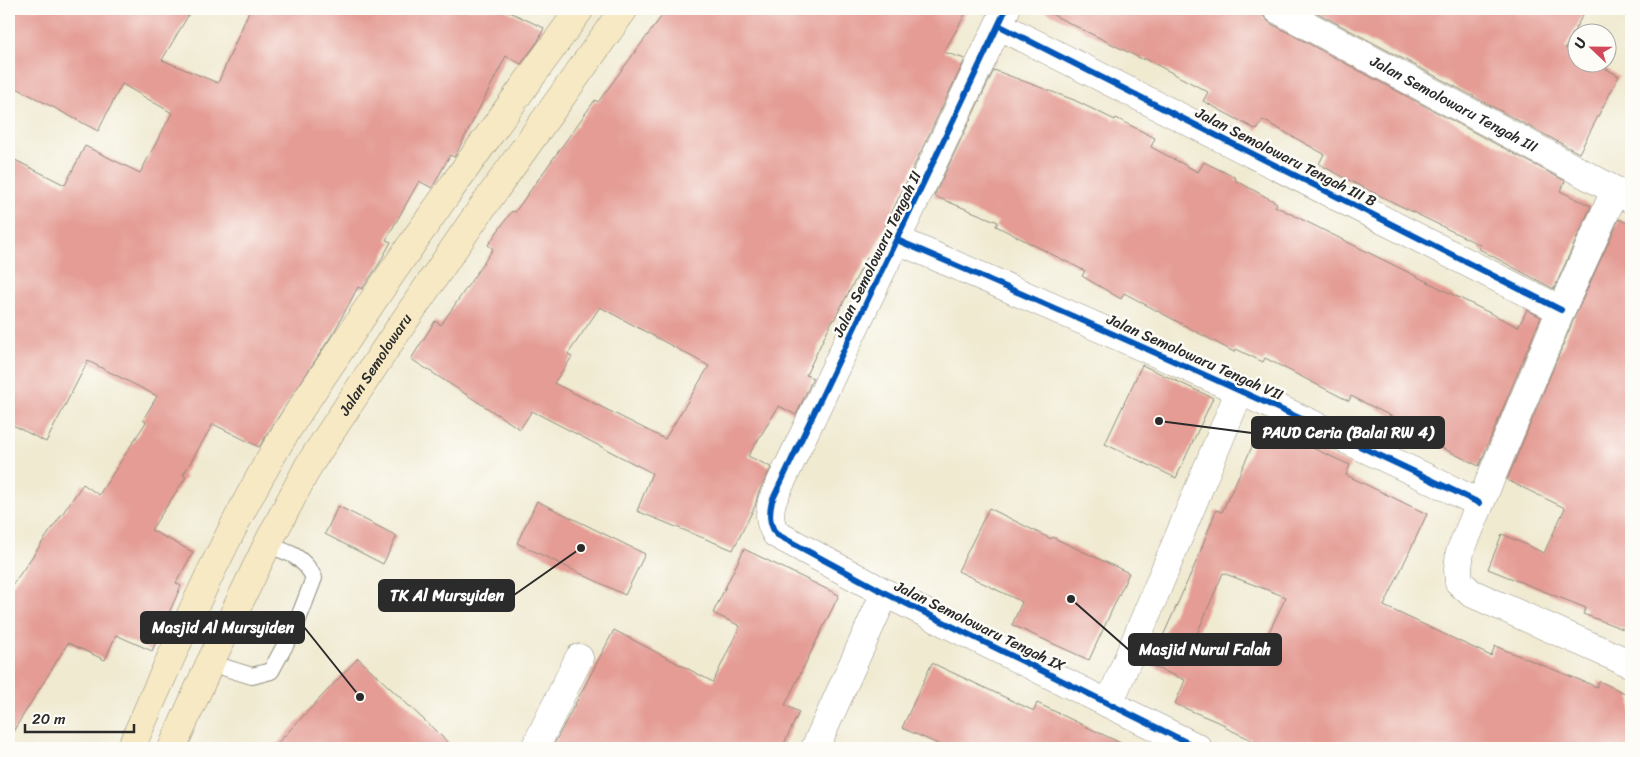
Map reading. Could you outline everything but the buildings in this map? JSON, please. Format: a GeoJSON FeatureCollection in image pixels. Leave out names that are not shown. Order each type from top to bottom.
{"type":"FeatureCollection","features":[{"type":"Feature","properties":{"kind":"main road"},"geometry":{"type":"LineString","coordinates":[[131,748],[182,632],[276,448],[362,315],[439,204],[580,9]]}},
{"type":"Feature","properties":{"kind":"main road","name":"Jalan Semolowaru"},"geometry":{"type":"LineString","coordinates":[[172,748],[210,663],[267,545],[309,465],[466,230],[624,9]]}},
{"type":"Feature","properties":{"kind":"main road"},"geometry":{"type":"LineString","coordinates":[[276,448],[309,465]]}},
{"type":"Feature","properties":{"kind":"street","name":"Jalan Semolowaru Tengah III"},"geometry":{"type":"LineString","coordinates":[[1276,9],[1623,195]]}},
{"type":"Feature","properties":{"kind":"street","name":"Jalan Semolowaru Tengah II"},"geometry":{"type":"LineString","coordinates":[[770,510],[772,501],[1003,18]]}},
{"type":"Feature","properties":{"kind":"street","name":"Jalan Semolowaru Tengah III B"},"geometry":{"type":"LineString","coordinates":[[1003,18],[1561,310]]}},
{"type":"Feature","properties":{"kind":"street"},"geometry":{"type":"LineString","coordinates":[[1623,195],[1561,310],[1479,503],[1460,552],[1458,569],[1459,582],[1466,590],[1631,664]]}},
{"type":"Feature","properties":{"kind":"street","name":"Jalan Semolowaru Tengah VII"},"geometry":{"type":"LineString","coordinates":[[897,240],[1240,390],[1479,503]]}},
{"type":"Feature","properties":{"kind":"street"},"geometry":{"type":"LineString","coordinates":[[1109,704],[1240,390]]}},
{"type":"Feature","properties":{"kind":"street","name":"Jalan Semolowaru Tengah IX"},"geometry":{"type":"LineString","coordinates":[[770,510],[770,522],[776,534],[886,593],[1198,748]]}},
{"type":"Feature","properties":{"kind":"street"},"geometry":{"type":"LineString","coordinates":[[815,748],[886,593]]}},
{"type":"Feature","properties":{"kind":"street"},"geometry":{"type":"LineString","coordinates":[[535,748],[579,658]]}},
{"type":"Feature","properties":{"kind":"lane"},"geometry":{"type":"LineString","coordinates":[[210,663],[252,676],[270,671],[292,634],[314,578],[309,567],[297,557],[267,545]]}},
{"type":"Feature","properties":{"kind":"cycle path"},"geometry":{"type":"LineString","coordinates":[[1006,9],[772,501],[771,522],[776,534],[885,593],[1198,748]]}},
{"type":"Feature","properties":{"kind":"cycle path"},"geometry":{"type":"LineString","coordinates":[[1000,26],[1561,310]]}},
{"type":"Feature","properties":{"kind":"cycle path"},"geometry":{"type":"LineString","coordinates":[[897,240],[1190,368],[1335,434],[1479,503]]}},
{"type":"Feature","properties":{"kind":"place","name":"PAUD Ceria (Balai RW 4)"},"geometry":{"type":"Point","coordinates":[1159,421]}},
{"type":"Feature","properties":{"kind":"place","name":"TK Al Mursyiden"},"geometry":{"type":"Point","coordinates":[581,548]}},
{"type":"Feature","properties":{"kind":"place","name":"Masjid Nurul Falah"},"geometry":{"type":"Point","coordinates":[1071,599]}},
{"type":"Feature","properties":{"kind":"place","name":"Masjid Al Mursyiden"},"geometry":{"type":"Point","coordinates":[360,697]}}]}
